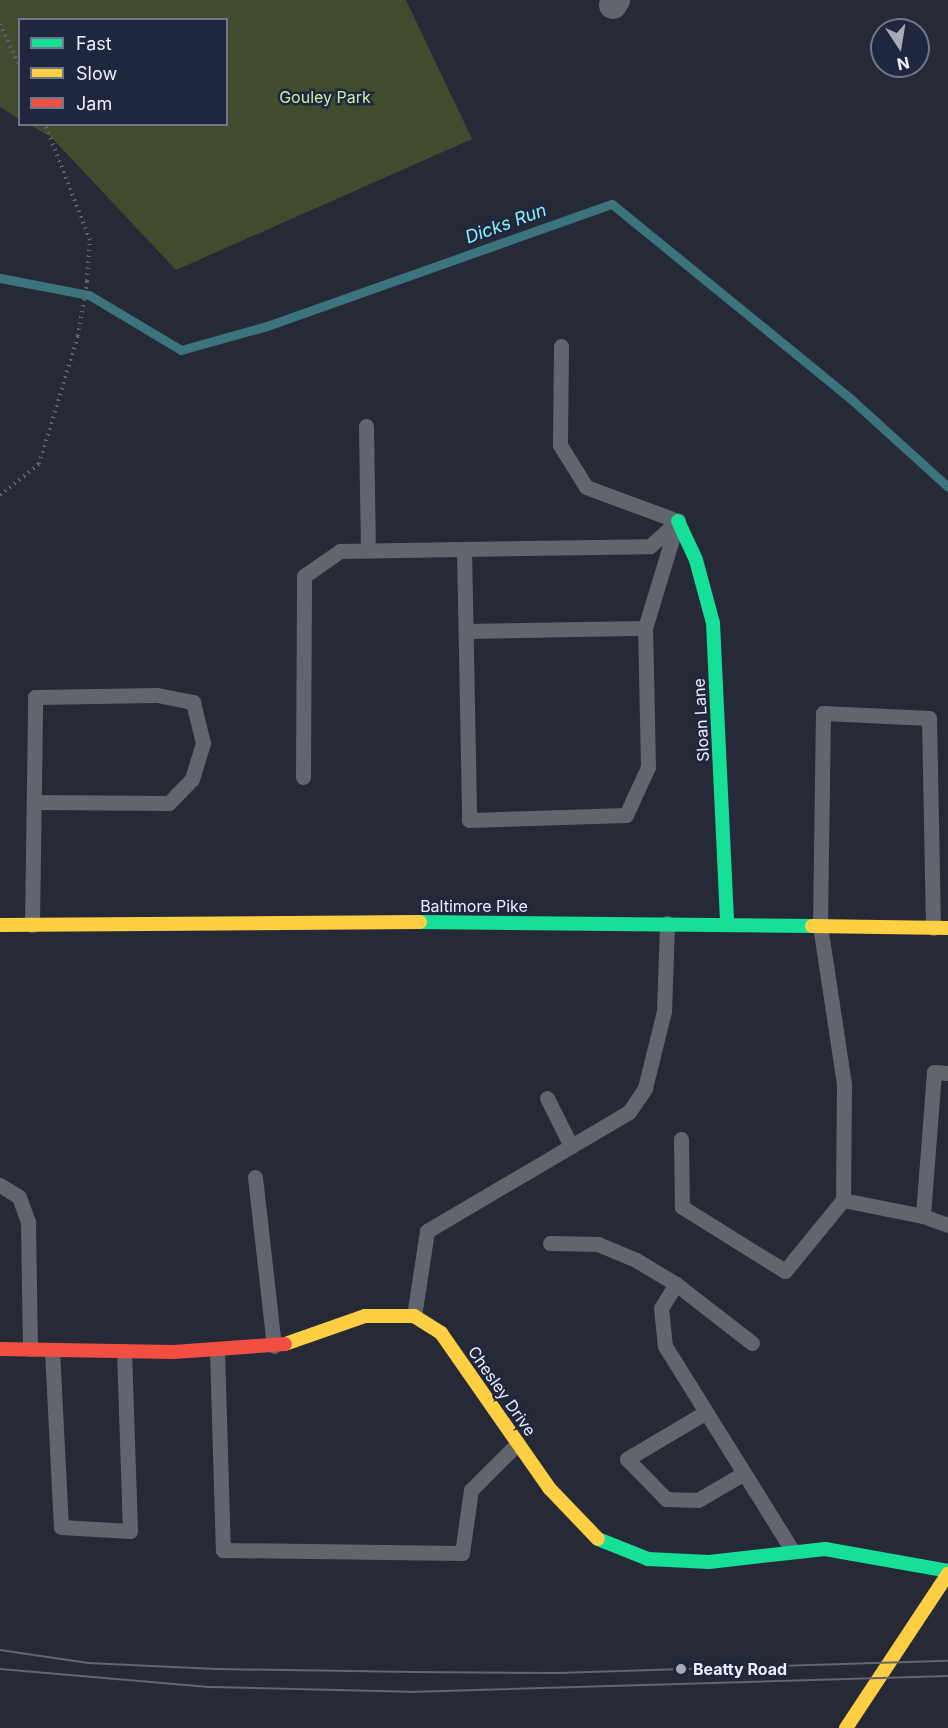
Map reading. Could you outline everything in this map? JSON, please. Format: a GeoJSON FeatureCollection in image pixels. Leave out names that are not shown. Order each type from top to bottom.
{"type":"FeatureCollection","features":[{"type":"Feature","properties":{"kind":"street","name":"Sloan Lane"},"geometry":{"type":"LineString","coordinates":[[678,521],[696,560],[713,623],[727,924]]}},
{"type":"Feature","properties":{"kind":"street","name":"Baltimore Pike"},"geometry":{"type":"LineString","coordinates":[[0,925],[668,923],[941,928]]}},
{"type":"Feature","properties":{"kind":"street","name":"Chesley Drive"},"geometry":{"type":"LineString","coordinates":[[0,1349],[124,1352],[217,1351],[274,1346],[365,1316],[395,1313],[414,1316],[441,1332],[518,1443],[576,1519],[598,1539],[625,1553],[658,1560],[709,1562],[792,1550],[848,1552],[948,1572]]}},
{"type":"Feature","properties":{"kind":"street"},"geometry":{"type":"LineString","coordinates":[[846,1728],[948,1572]]}},
{"type":"Feature","properties":{"kind":"lane"},"geometry":{"type":"LineString","coordinates":[[561,346],[560,445],[586,487],[678,521]]}},
{"type":"Feature","properties":{"kind":"lane"},"geometry":{"type":"LineString","coordinates":[[366,426],[368,550]]}},
{"type":"Feature","properties":{"kind":"lane"},"geometry":{"type":"LineString","coordinates":[[303,777],[304,576],[340,551],[650,546],[678,521]]}},
{"type":"Feature","properties":{"kind":"lane"},"geometry":{"type":"LineString","coordinates":[[464,549],[469,820],[626,815],[648,767],[645,628],[678,521]]}},
{"type":"Feature","properties":{"kind":"lane"},"geometry":{"type":"LineString","coordinates":[[466,631],[645,628]]}},
{"type":"Feature","properties":{"kind":"lane"},"geometry":{"type":"LineString","coordinates":[[32,925],[35,697],[158,695],[193,702],[203,743],[192,779],[169,802],[35,802]]}},
{"type":"Feature","properties":{"kind":"lane"},"geometry":{"type":"LineString","coordinates":[[681,1139],[682,1207],[785,1271],[843,1200],[844,1084],[820,926],[823,713],[929,718],[941,928]]}},
{"type":"Feature","properties":{"kind":"lane"},"geometry":{"type":"LineString","coordinates":[[414,1316],[427,1231],[629,1113],[645,1088],[664,1011],[668,923]]}},
{"type":"Feature","properties":{"kind":"lane"},"geometry":{"type":"LineString","coordinates":[[923,1216],[934,1072],[948,1073]]}},
{"type":"Feature","properties":{"kind":"lane"},"geometry":{"type":"LineString","coordinates":[[547,1098],[571,1146]]}},
{"type":"Feature","properties":{"kind":"lane"},"geometry":{"type":"LineString","coordinates":[[255,1177],[274,1346]]}},
{"type":"Feature","properties":{"kind":"lane"},"geometry":{"type":"LineString","coordinates":[[0,1185],[19,1197],[28,1222],[30,1349]]}},
{"type":"Feature","properties":{"kind":"lane"},"geometry":{"type":"LineString","coordinates":[[843,1200],[923,1216],[948,1225]]}},
{"type":"Feature","properties":{"kind":"lane"},"geometry":{"type":"LineString","coordinates":[[550,1243],[598,1245],[636,1260],[676,1284],[752,1343]]}},
{"type":"Feature","properties":{"kind":"lane"},"geometry":{"type":"LineString","coordinates":[[676,1284],[661,1308],[665,1346],[792,1550]]}},
{"type":"Feature","properties":{"kind":"lane"},"geometry":{"type":"LineString","coordinates":[[52,1350],[61,1527],[130,1531],[124,1352]]}},
{"type":"Feature","properties":{"kind":"lane"},"geometry":{"type":"LineString","coordinates":[[217,1351],[223,1550],[462,1552],[471,1490],[518,1443]]}},
{"type":"Feature","properties":{"kind":"lane"},"geometry":{"type":"LineString","coordinates":[[706,1412],[627,1459],[666,1499],[698,1500],[744,1473]]}},
{"type":"Feature","properties":{"kind":"path"},"geometry":{"type":"LineString","coordinates":[[0,24],[18,63]]}},
{"type":"Feature","properties":{"kind":"path"},"geometry":{"type":"LineString","coordinates":[[0,495],[39,464],[78,336],[87,281],[90,240],[46,126]]}},
{"type":"Feature","properties":{"kind":"green space","name":"Gouley Park"},"geometry":{"type":"Polygon","coordinates":[[[0,0],[406,0],[472,139],[176,270],[51,137],[32,126],[228,126],[228,18],[18,18],[18,118],[0,107],[0,0]]]}},
{"type":"Feature","properties":{"kind":"waterway","name":"Dicks Run"},"geometry":{"type":"LineString","coordinates":[[0,278],[89,295],[181,350],[267,326],[612,204],[851,399],[948,487]]}},
{"type":"Feature","properties":{"kind":"tram line"},"geometry":{"type":"LineString","coordinates":[[0,1650],[88,1663],[216,1669],[414,1672],[557,1673],[948,1661]]}},
{"type":"Feature","properties":{"kind":"tram line"},"geometry":{"type":"LineString","coordinates":[[0,1669],[211,1687],[409,1692],[948,1676]]}},
{"type":"Feature","properties":{"kind":"traffic: fast"},"geometry":{"type":"LineString","coordinates":[[678,521],[696,560],[713,623],[727,924]]}},
{"type":"Feature","properties":{"kind":"traffic: fast"},"geometry":{"type":"LineString","coordinates":[[420,922],[812,926]]}},
{"type":"Feature","properties":{"kind":"traffic: fast"},"geometry":{"type":"LineString","coordinates":[[598,1539],[648,1559],[709,1562],[825,1549],[948,1571]]}},
{"type":"Feature","properties":{"kind":"traffic: slow"},"geometry":{"type":"LineString","coordinates":[[0,925],[420,922]]}},
{"type":"Feature","properties":{"kind":"traffic: slow"},"geometry":{"type":"LineString","coordinates":[[812,926],[948,928]]}},
{"type":"Feature","properties":{"kind":"traffic: slow"},"geometry":{"type":"LineString","coordinates":[[285,1344],[365,1316],[414,1316],[441,1333],[550,1489],[598,1539]]}},
{"type":"Feature","properties":{"kind":"traffic: slow"},"geometry":{"type":"LineString","coordinates":[[846,1728],[948,1574]]}},
{"type":"Feature","properties":{"kind":"traffic: jam"},"geometry":{"type":"LineString","coordinates":[[0,1349],[174,1352],[285,1344]]}},
{"type":"Feature","properties":{"kind":"place","name":"Beatty Road"},"geometry":{"type":"Point","coordinates":[681,1669]}}]}
